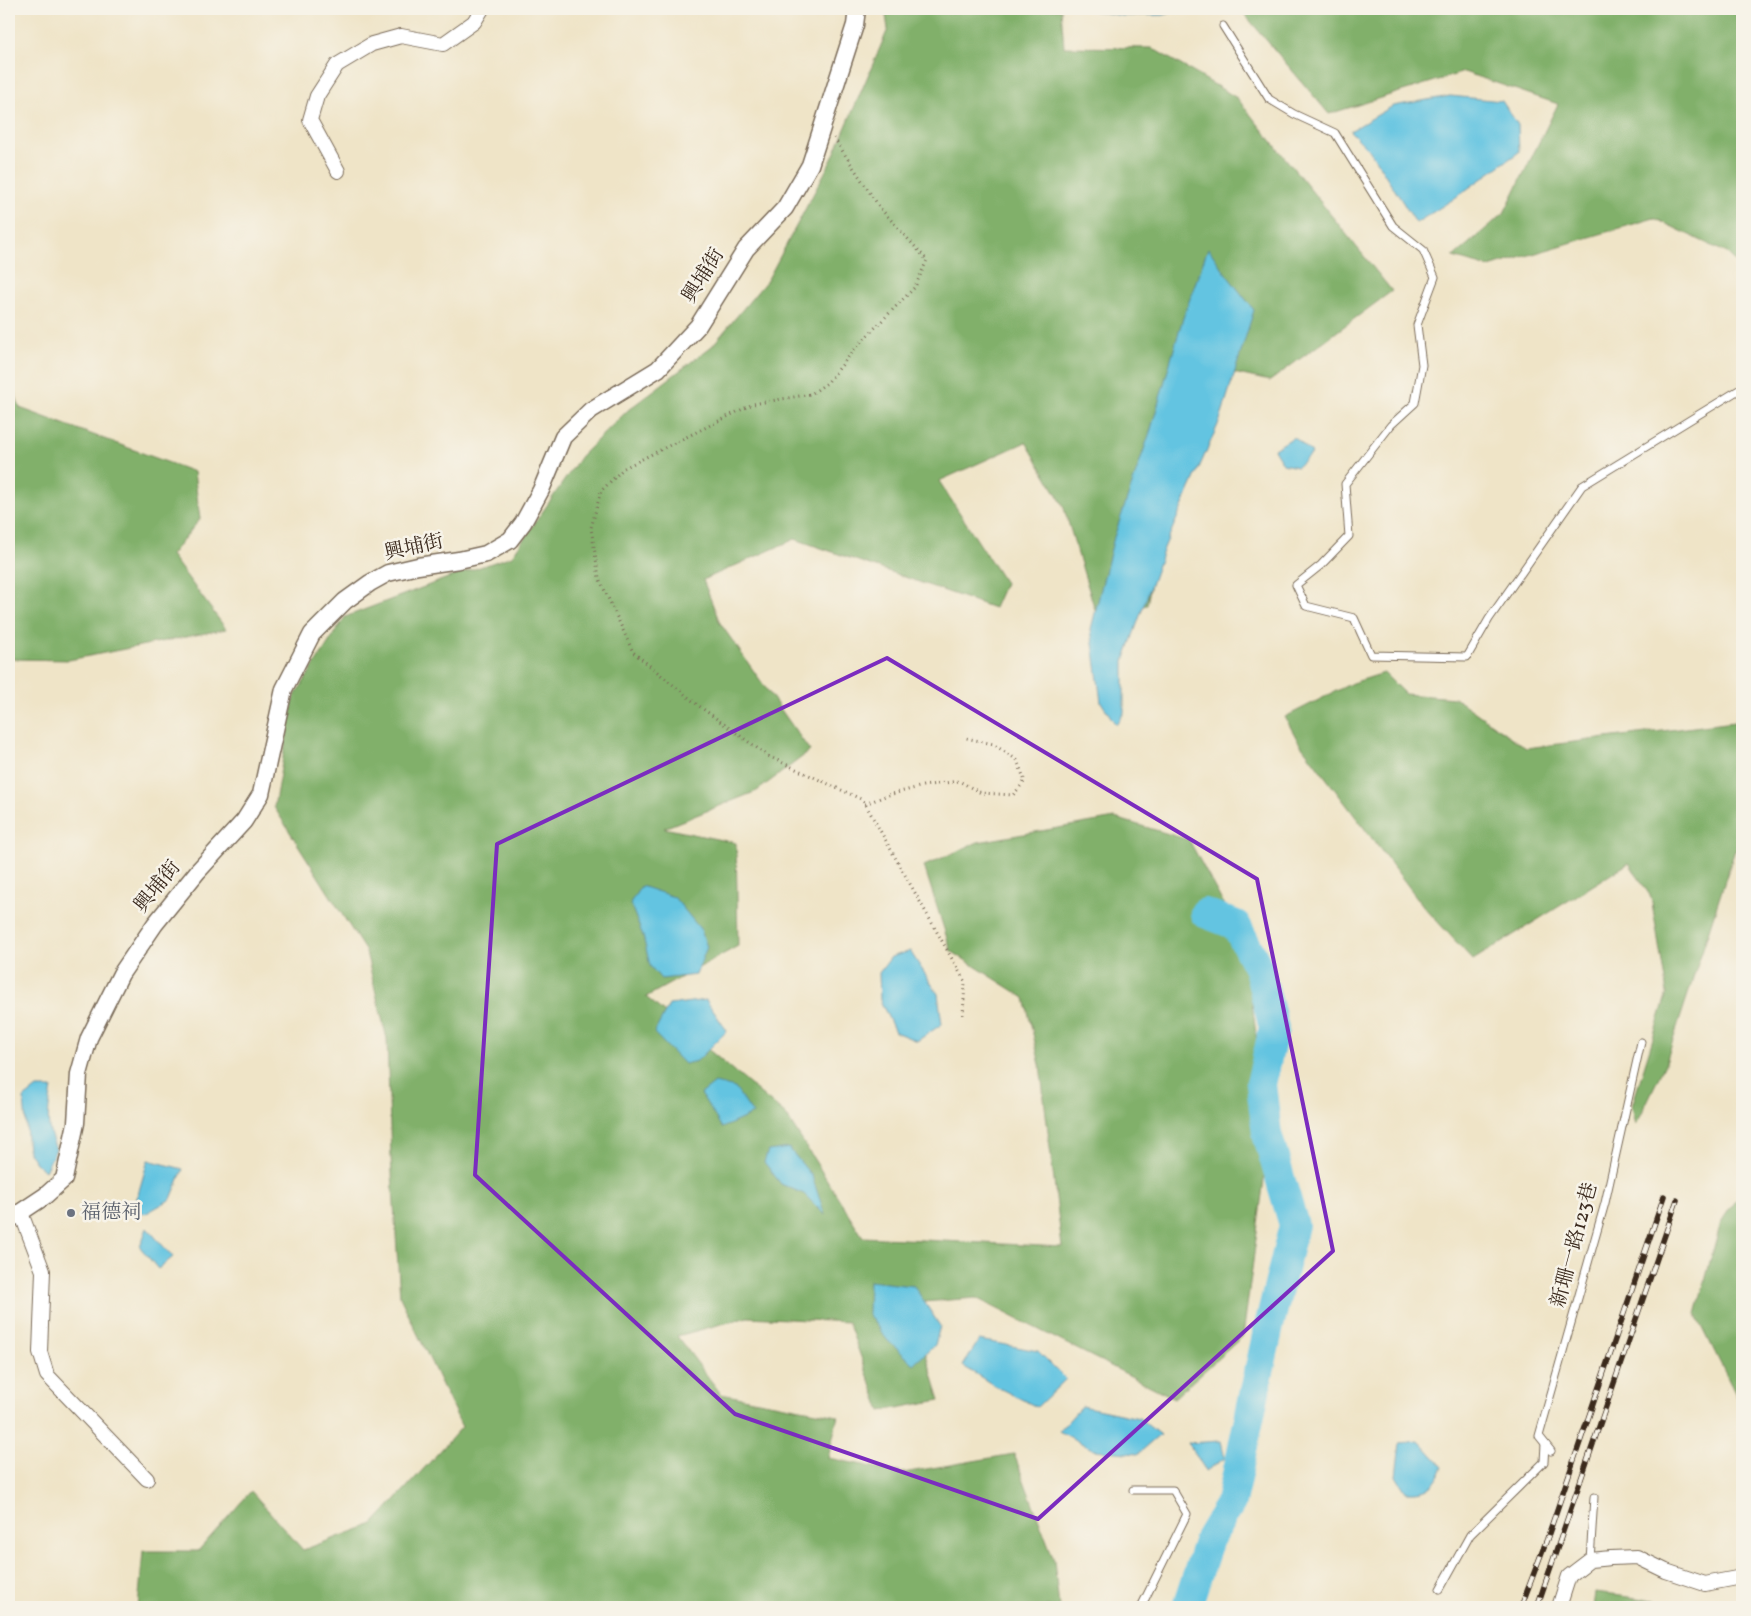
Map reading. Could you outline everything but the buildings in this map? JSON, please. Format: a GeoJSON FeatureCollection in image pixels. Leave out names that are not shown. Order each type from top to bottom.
{"type":"FeatureCollection","features":[{"type":"Feature","properties":{"kind":"street"},"geometry":{"type":"LineString","coordinates":[[338,171],[310,120],[317,96],[337,65],[372,44],[401,36],[443,44],[474,22],[482,9]]}},
{"type":"Feature","properties":{"kind":"street","name":"興埔街"},"geometry":{"type":"LineString","coordinates":[[15,1217],[45,1196],[64,1179],[76,1122],[80,1074],[89,1038],[121,974],[155,924],[198,871],[244,821],[261,794],[284,689],[312,634],[345,601],[388,573],[486,554],[510,540],[524,523],[563,436],[591,410],[658,369],[698,326],[746,249],[786,208],[810,165],[855,26],[857,9]]}},
{"type":"Feature","properties":{"kind":"street"},"geometry":{"type":"LineString","coordinates":[[15,1217],[43,1271],[40,1352],[47,1375],[147,1479]]}},
{"type":"Feature","properties":{"kind":"street"},"geometry":{"type":"LineString","coordinates":[[1559,1607],[1569,1576],[1590,1560],[1637,1557],[1666,1571],[1705,1584],[1742,1577]]}},
{"type":"Feature","properties":{"kind":"lane"},"geometry":{"type":"LineString","coordinates":[[1223,26],[1269,99],[1294,114],[1335,133],[1393,226],[1423,250],[1436,276],[1417,325],[1422,365],[1415,403],[1392,425],[1345,484],[1349,536],[1321,565],[1296,585],[1306,606],[1354,618],[1371,654],[1467,657],[1489,619],[1582,486],[1742,388]]}},
{"type":"Feature","properties":{"kind":"lane","name":"新珊一路123巷"},"geometry":{"type":"LineString","coordinates":[[1545,1444],[1539,1436],[1605,1202],[1641,1042]]}},
{"type":"Feature","properties":{"kind":"lane"},"geometry":{"type":"LineString","coordinates":[[1545,1444],[1551,1451]]}},
{"type":"Feature","properties":{"kind":"lane"},"geometry":{"type":"LineString","coordinates":[[1440,1589],[1470,1535],[1544,1462],[1545,1444]]}},
{"type":"Feature","properties":{"kind":"lane"},"geometry":{"type":"LineString","coordinates":[[1133,1490],[1173,1490],[1187,1514],[1141,1607]]}},
{"type":"Feature","properties":{"kind":"lane"},"geometry":{"type":"LineString","coordinates":[[1590,1560],[1594,1497]]}},
{"type":"Feature","properties":{"kind":"path"},"geometry":{"type":"LineString","coordinates":[[824,122],[880,208],[927,260],[915,287],[861,342],[827,383],[811,394],[753,404],[624,468],[601,491],[591,528],[599,578],[633,652],[699,706],[768,756],[863,800],[965,982],[963,1015]]}},
{"type":"Feature","properties":{"kind":"path"},"geometry":{"type":"LineString","coordinates":[[865,804],[888,795],[923,786],[959,781],[981,793],[1013,795],[1025,781],[1017,760],[993,744],[966,738]]}},
{"type":"Feature","properties":{"kind":"highlighted area"},"geometry":{"type":"Polygon","coordinates":[[[887,658],[1257,879],[1333,1251],[1038,1519],[735,1414],[475,1175],[497,844],[887,658]]]}},
{"type":"Feature","properties":{"kind":"green space"},"geometry":{"type":"Polygon","coordinates":[[[885,9],[1061,9],[1064,47],[1152,48],[1237,98],[1392,291],[1270,381],[1192,364],[1147,605],[1096,613],[1063,505],[1026,442],[939,481],[1005,583],[994,608],[795,539],[703,580],[720,623],[810,751],[757,791],[664,828],[736,843],[738,946],[646,997],[786,1115],[863,1237],[1062,1247],[1040,1065],[1025,998],[951,951],[924,866],[978,842],[1115,818],[1189,840],[1245,944],[1269,1142],[1243,1336],[1174,1398],[976,1298],[910,1303],[940,1400],[881,1411],[848,1322],[748,1317],[677,1336],[721,1394],[838,1416],[828,1458],[903,1473],[1014,1454],[1054,1560],[1059,1607],[138,1607],[143,1551],[198,1551],[251,1491],[303,1550],[373,1524],[462,1427],[400,1297],[391,1158],[387,1039],[366,952],[274,807],[294,697],[345,617],[512,556],[581,456],[628,410],[712,346],[768,279],[832,159],[888,29],[885,9]]]}},
{"type":"Feature","properties":{"kind":"green space"},"geometry":{"type":"Polygon","coordinates":[[[1240,9],[1742,9],[1742,267],[1727,253],[1654,218],[1489,267],[1453,257],[1504,213],[1558,104],[1464,72],[1329,114],[1240,9]]]}},
{"type":"Feature","properties":{"kind":"green space"},"geometry":{"type":"Polygon","coordinates":[[[9,376],[20,408],[194,472],[200,519],[171,555],[226,629],[69,660],[9,659],[9,376]]]}},
{"type":"Feature","properties":{"kind":"green space"},"geometry":{"type":"Polygon","coordinates":[[[1384,673],[1405,694],[1455,698],[1526,748],[1742,721],[1742,852],[1735,850],[1666,1062],[1636,1125],[1632,1106],[1667,993],[1651,897],[1629,863],[1473,960],[1424,907],[1298,741],[1285,717],[1352,683],[1384,673]]]}},
{"type":"Feature","properties":{"kind":"green space"},"geometry":{"type":"Polygon","coordinates":[[[1742,1190],[1742,1407],[1696,1314],[1721,1222],[1742,1190]]]}},
{"type":"Feature","properties":{"kind":"green space"},"geometry":{"type":"Polygon","coordinates":[[[1595,1593],[1713,1607],[1593,1607],[1595,1593]]]}},
{"type":"Feature","properties":{"kind":"water"},"geometry":{"type":"Polygon","coordinates":[[[1094,9],[1183,9],[1164,15],[1123,16],[1094,11],[1094,9]]]}},
{"type":"Feature","properties":{"kind":"water"},"geometry":{"type":"Polygon","coordinates":[[[1450,96],[1502,101],[1518,125],[1519,152],[1416,223],[1370,151],[1350,131],[1393,106],[1450,96]]]}},
{"type":"Feature","properties":{"kind":"water"},"geometry":{"type":"Polygon","coordinates":[[[1208,248],[1254,310],[1220,420],[1164,548],[1124,661],[1124,713],[1116,725],[1101,702],[1091,629],[1114,537],[1151,429],[1182,321],[1208,248]]]}},
{"type":"Feature","properties":{"kind":"water"},"geometry":{"type":"Polygon","coordinates":[[[1294,437],[1312,453],[1297,467],[1283,464],[1274,449],[1294,437]]]}},
{"type":"Feature","properties":{"kind":"water"},"geometry":{"type":"Polygon","coordinates":[[[641,886],[674,897],[701,930],[707,947],[696,975],[661,979],[650,966],[643,936],[630,903],[641,886]]]}},
{"type":"Feature","properties":{"kind":"water"},"geometry":{"type":"Polygon","coordinates":[[[910,951],[938,994],[942,1024],[917,1041],[895,1032],[880,1000],[879,973],[891,957],[910,951]]]}},
{"type":"Feature","properties":{"kind":"water"},"geometry":{"type":"Polygon","coordinates":[[[706,1000],[727,1031],[697,1061],[684,1064],[654,1033],[669,1005],[706,1000]]]}},
{"type":"Feature","properties":{"kind":"water"},"geometry":{"type":"Polygon","coordinates":[[[715,1083],[735,1088],[753,1114],[722,1128],[701,1094],[715,1083]]]}},
{"type":"Feature","properties":{"kind":"water"},"geometry":{"type":"Polygon","coordinates":[[[37,1088],[52,1088],[48,1119],[50,1133],[56,1149],[45,1171],[36,1163],[28,1151],[24,1098],[37,1088]]]}},
{"type":"Feature","properties":{"kind":"water"},"geometry":{"type":"Polygon","coordinates":[[[789,1148],[812,1176],[825,1215],[804,1194],[781,1184],[764,1162],[768,1151],[789,1148]]]}},
{"type":"Feature","properties":{"kind":"water"},"geometry":{"type":"Polygon","coordinates":[[[148,1160],[183,1169],[171,1199],[145,1214],[134,1208],[148,1160]]]}},
{"type":"Feature","properties":{"kind":"water"},"geometry":{"type":"Polygon","coordinates":[[[147,1228],[173,1257],[158,1269],[140,1247],[147,1228]]]}},
{"type":"Feature","properties":{"kind":"water"},"geometry":{"type":"Polygon","coordinates":[[[869,1281],[914,1286],[940,1326],[935,1345],[914,1364],[888,1341],[868,1314],[869,1281]]]}},
{"type":"Feature","properties":{"kind":"water"},"geometry":{"type":"Polygon","coordinates":[[[979,1340],[1038,1351],[1066,1379],[1037,1407],[995,1386],[963,1366],[979,1340]]]}},
{"type":"Feature","properties":{"kind":"water"},"geometry":{"type":"Polygon","coordinates":[[[1082,1406],[1139,1418],[1160,1435],[1138,1454],[1094,1450],[1059,1431],[1082,1406]]]}},
{"type":"Feature","properties":{"kind":"water"},"geometry":{"type":"Polygon","coordinates":[[[1221,1441],[1225,1458],[1206,1471],[1188,1443],[1221,1441]]]}},
{"type":"Feature","properties":{"kind":"water"},"geometry":{"type":"Polygon","coordinates":[[[1419,1441],[1443,1467],[1437,1479],[1430,1487],[1425,1490],[1406,1492],[1396,1476],[1400,1443],[1419,1441]]]}},
{"type":"Feature","properties":{"kind":"waterway"},"geometry":{"type":"LineString","coordinates":[[1187,1607],[1209,1539],[1231,1502],[1269,1326],[1294,1225],[1267,1134],[1261,1084],[1274,1028],[1259,969],[1236,925],[1205,913]]}},
{"type":"Feature","properties":{"kind":"railway"},"geometry":{"type":"LineString","coordinates":[[1521,1607],[1547,1539],[1664,1196]]}},
{"type":"Feature","properties":{"kind":"railway"},"geometry":{"type":"LineString","coordinates":[[1537,1607],[1677,1200]]}},
{"type":"Feature","properties":{"kind":"place","name":"福德祠"},"geometry":{"type":"Point","coordinates":[71,1213]}}]}
